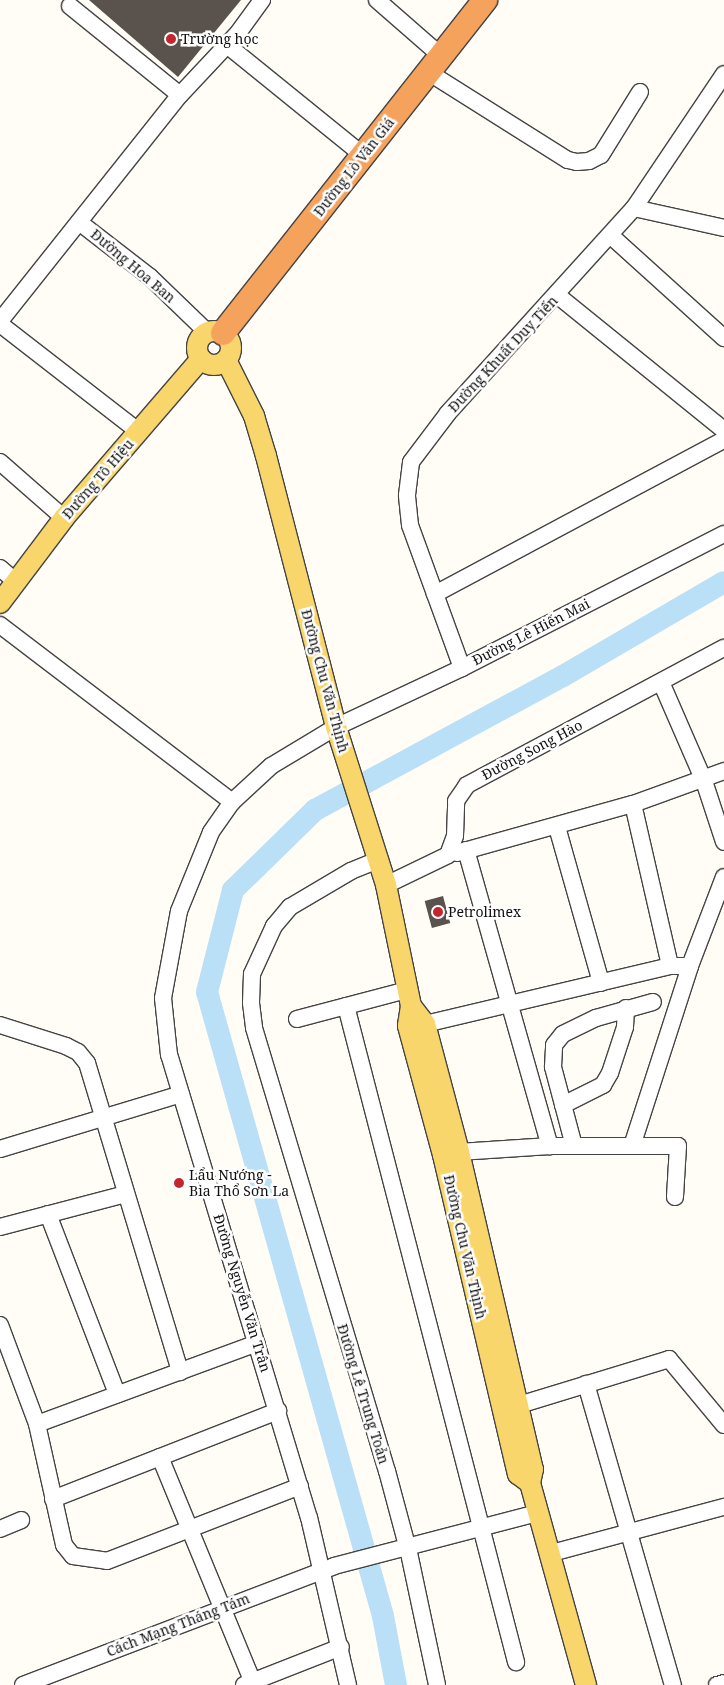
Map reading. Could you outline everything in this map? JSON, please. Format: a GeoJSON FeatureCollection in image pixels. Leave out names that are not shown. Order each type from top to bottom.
{"type":"FeatureCollection","features":[{"type":"Feature","properties":{"kind":"highway","name":"Đường Lò Văn Giá"},"geometry":{"type":"LineString","coordinates":[[215,332],[363,155],[485,0]]}},
{"type":"Feature","properties":{"kind":"main road"},"geometry":{"type":"LineString","coordinates":[[215,332],[231,346],[226,360],[213,365],[201,359],[198,344],[215,332]]}},
{"type":"Feature","properties":{"kind":"main road","name":"Đường Tô Hiệu"},"geometry":{"type":"LineString","coordinates":[[0,603],[64,518],[201,359]]}},
{"type":"Feature","properties":{"kind":"main road","name":"Đường Chu Văn Thịnh"},"geometry":{"type":"LineString","coordinates":[[226,360],[254,416],[338,733],[386,885],[409,998],[408,1026],[443,1154],[518,1474],[530,1483]]}},
{"type":"Feature","properties":{"kind":"main road","name":"Đường Chu Văn Thịnh"},"geometry":{"type":"LineString","coordinates":[[409,998],[425,1024],[459,1152],[533,1469],[530,1483],[548,1554],[586,1685]]}},
{"type":"Feature","properties":{"kind":"street"},"geometry":{"type":"LineString","coordinates":[[139,432],[0,322],[180,95],[227,45],[262,0]]}},
{"type":"Feature","properties":{"kind":"street"},"geometry":{"type":"LineString","coordinates":[[377,0],[434,64],[568,160],[577,162],[600,155],[640,92]]}},
{"type":"Feature","properties":{"kind":"street"},"geometry":{"type":"LineString","coordinates":[[70,6],[180,95]]}},
{"type":"Feature","properties":{"kind":"street"},"geometry":{"type":"LineString","coordinates":[[227,45],[363,155]]}},
{"type":"Feature","properties":{"kind":"street","name":"Đường Khuất Duy Tiến"},"geometry":{"type":"LineString","coordinates":[[462,668],[410,525],[407,495],[411,462],[448,413],[634,208],[724,74]]}},
{"type":"Feature","properties":{"kind":"street"},"geometry":{"type":"LineString","coordinates":[[634,208],[724,228]]}},
{"type":"Feature","properties":{"kind":"street","name":"Đường Hoa Ban"},"geometry":{"type":"LineString","coordinates":[[79,222],[150,277],[215,332]]}},
{"type":"Feature","properties":{"kind":"street"},"geometry":{"type":"LineString","coordinates":[[610,235],[724,338]]}},
{"type":"Feature","properties":{"kind":"street"},"geometry":{"type":"LineString","coordinates":[[557,295],[724,430]]}},
{"type":"Feature","properties":{"kind":"street"},"geometry":{"type":"LineString","coordinates":[[435,594],[724,440]]}},
{"type":"Feature","properties":{"kind":"street"},"geometry":{"type":"LineString","coordinates":[[0,462],[64,518]]}},
{"type":"Feature","properties":{"kind":"street","name":"Đường Lê Hiến Mai"},"geometry":{"type":"LineString","coordinates":[[338,733],[724,534]]}},
{"type":"Feature","properties":{"kind":"street"},"geometry":{"type":"LineString","coordinates":[[0,568],[16,582]]}},
{"type":"Feature","properties":{"kind":"street"},"geometry":{"type":"LineString","coordinates":[[0,625],[232,802]]}},
{"type":"Feature","properties":{"kind":"street","name":"Đường Song Hào"},"geometry":{"type":"LineString","coordinates":[[448,855],[454,836],[456,801],[468,785],[724,648]]}},
{"type":"Feature","properties":{"kind":"street"},"geometry":{"type":"LineString","coordinates":[[661,682],[704,781],[724,842]]}},
{"type":"Feature","properties":{"kind":"street","name":"Đường Nguyễn Văn Trân"},"geometry":{"type":"LineString","coordinates":[[338,733],[271,766],[232,802],[211,832],[190,879],[170,946],[163,998],[164,1025],[181,1094],[300,1486],[329,1568],[348,1685]]}},
{"type":"Feature","properties":{"kind":"street"},"geometry":{"type":"LineString","coordinates":[[386,885],[448,855],[557,827],[633,804],[704,781],[724,771]]}},
{"type":"Feature","properties":{"kind":"street"},"geometry":{"type":"LineString","coordinates":[[633,804],[670,966]]}},
{"type":"Feature","properties":{"kind":"street"},"geometry":{"type":"LineString","coordinates":[[557,827],[601,983]]}},
{"type":"Feature","properties":{"kind":"street"},"geometry":{"type":"LineString","coordinates":[[466,850],[550,1146]]}},
{"type":"Feature","properties":{"kind":"street","name":"Đường Lê Trung Toản"},"geometry":{"type":"LineString","coordinates":[[378,860],[351,871],[290,907],[274,926],[252,974],[254,1028],[437,1685]]}},
{"type":"Feature","properties":{"kind":"street"},"geometry":{"type":"LineString","coordinates":[[632,1146],[690,966],[724,877]]}},
{"type":"Feature","properties":{"kind":"street"},"geometry":{"type":"LineString","coordinates":[[425,1024],[509,1006],[670,966],[690,966]]}},
{"type":"Feature","properties":{"kind":"street"},"geometry":{"type":"LineString","coordinates":[[297,1019],[346,1006],[409,998]]}},
{"type":"Feature","properties":{"kind":"street"},"geometry":{"type":"LineString","coordinates":[[574,1146],[552,1058],[554,1045],[563,1034],[626,1008],[653,1002]]}},
{"type":"Feature","properties":{"kind":"street"},"geometry":{"type":"LineString","coordinates":[[346,1006],[516,1662]]}},
{"type":"Feature","properties":{"kind":"street"},"geometry":{"type":"LineString","coordinates":[[563,1105],[603,1085],[625,1027],[626,1008]]}},
{"type":"Feature","properties":{"kind":"street"},"geometry":{"type":"LineString","coordinates":[[0,1025],[78,1052],[87,1063],[180,1372]]}},
{"type":"Feature","properties":{"kind":"street"},"geometry":{"type":"LineString","coordinates":[[0,1149],[181,1094]]}},
{"type":"Feature","properties":{"kind":"street"},"geometry":{"type":"LineString","coordinates":[[459,1152],[550,1146],[678,1146],[675,1197]]}},
{"type":"Feature","properties":{"kind":"street"},"geometry":{"type":"LineString","coordinates":[[0,1227],[126,1194]]}},
{"type":"Feature","properties":{"kind":"street"},"geometry":{"type":"LineString","coordinates":[[48,1214],[117,1394]]}},
{"type":"Feature","properties":{"kind":"street"},"geometry":{"type":"LineString","coordinates":[[0,1325],[37,1424],[64,1545],[73,1556],[89,1560],[107,1561],[300,1486]]}},
{"type":"Feature","properties":{"kind":"street"},"geometry":{"type":"LineString","coordinates":[[37,1424],[257,1343]]}},
{"type":"Feature","properties":{"kind":"street"},"geometry":{"type":"LineString","coordinates":[[519,1405],[669,1359],[724,1425]]}},
{"type":"Feature","properties":{"kind":"street"},"geometry":{"type":"LineString","coordinates":[[586,1384],[673,1685]]}},
{"type":"Feature","properties":{"kind":"street"},"geometry":{"type":"LineString","coordinates":[[53,1498],[278,1411]]}},
{"type":"Feature","properties":{"kind":"street"},"geometry":{"type":"LineString","coordinates":[[160,1457],[188,1530],[222,1608],[250,1684],[341,1647]]}},
{"type":"Feature","properties":{"kind":"street"},"geometry":{"type":"LineString","coordinates":[[548,1554],[724,1507]]}},
{"type":"Feature","properties":{"kind":"street"},"geometry":{"type":"LineString","coordinates":[[400,1548],[537,1512]]}},
{"type":"Feature","properties":{"kind":"street"},"geometry":{"type":"LineString","coordinates":[[0,1528],[21,1520]]}},
{"type":"Feature","properties":{"kind":"street","name":"Cách Mạng Tháng Tám"},"geometry":{"type":"LineString","coordinates":[[23,1685],[51,1680],[222,1608],[329,1568],[400,1548]]}},
{"type":"Feature","properties":{"kind":"street"},"geometry":{"type":"LineString","coordinates":[[717,1685],[724,1683]]}},
{"type":"Feature","properties":{"kind":"building","name":"Trường học"},"geometry":{"type":"Polygon","coordinates":[[[89,0],[241,0],[178,77],[89,0]]]}},
{"type":"Feature","properties":{"kind":"building","name":"Petrolimex"},"geometry":{"type":"Polygon","coordinates":[[[443,896],[450,923],[432,928],[425,901],[443,896]]]}},
{"type":"Feature","properties":{"kind":"waterway"},"geometry":{"type":"LineString","coordinates":[[396,1685],[383,1616],[207,992],[233,890],[315,810],[563,676],[724,582]]}},
{"type":"Feature","properties":{"kind":"place","name":"Trường học"},"geometry":{"type":"Point","coordinates":[171,39]}},
{"type":"Feature","properties":{"kind":"place","name":"Petrolimex"},"geometry":{"type":"Point","coordinates":[438,912]}},
{"type":"Feature","properties":{"kind":"place","name":"Lẩu Nướng - Bia Thổ Sơn La"},"geometry":{"type":"Point","coordinates":[179,1183]}}]}
